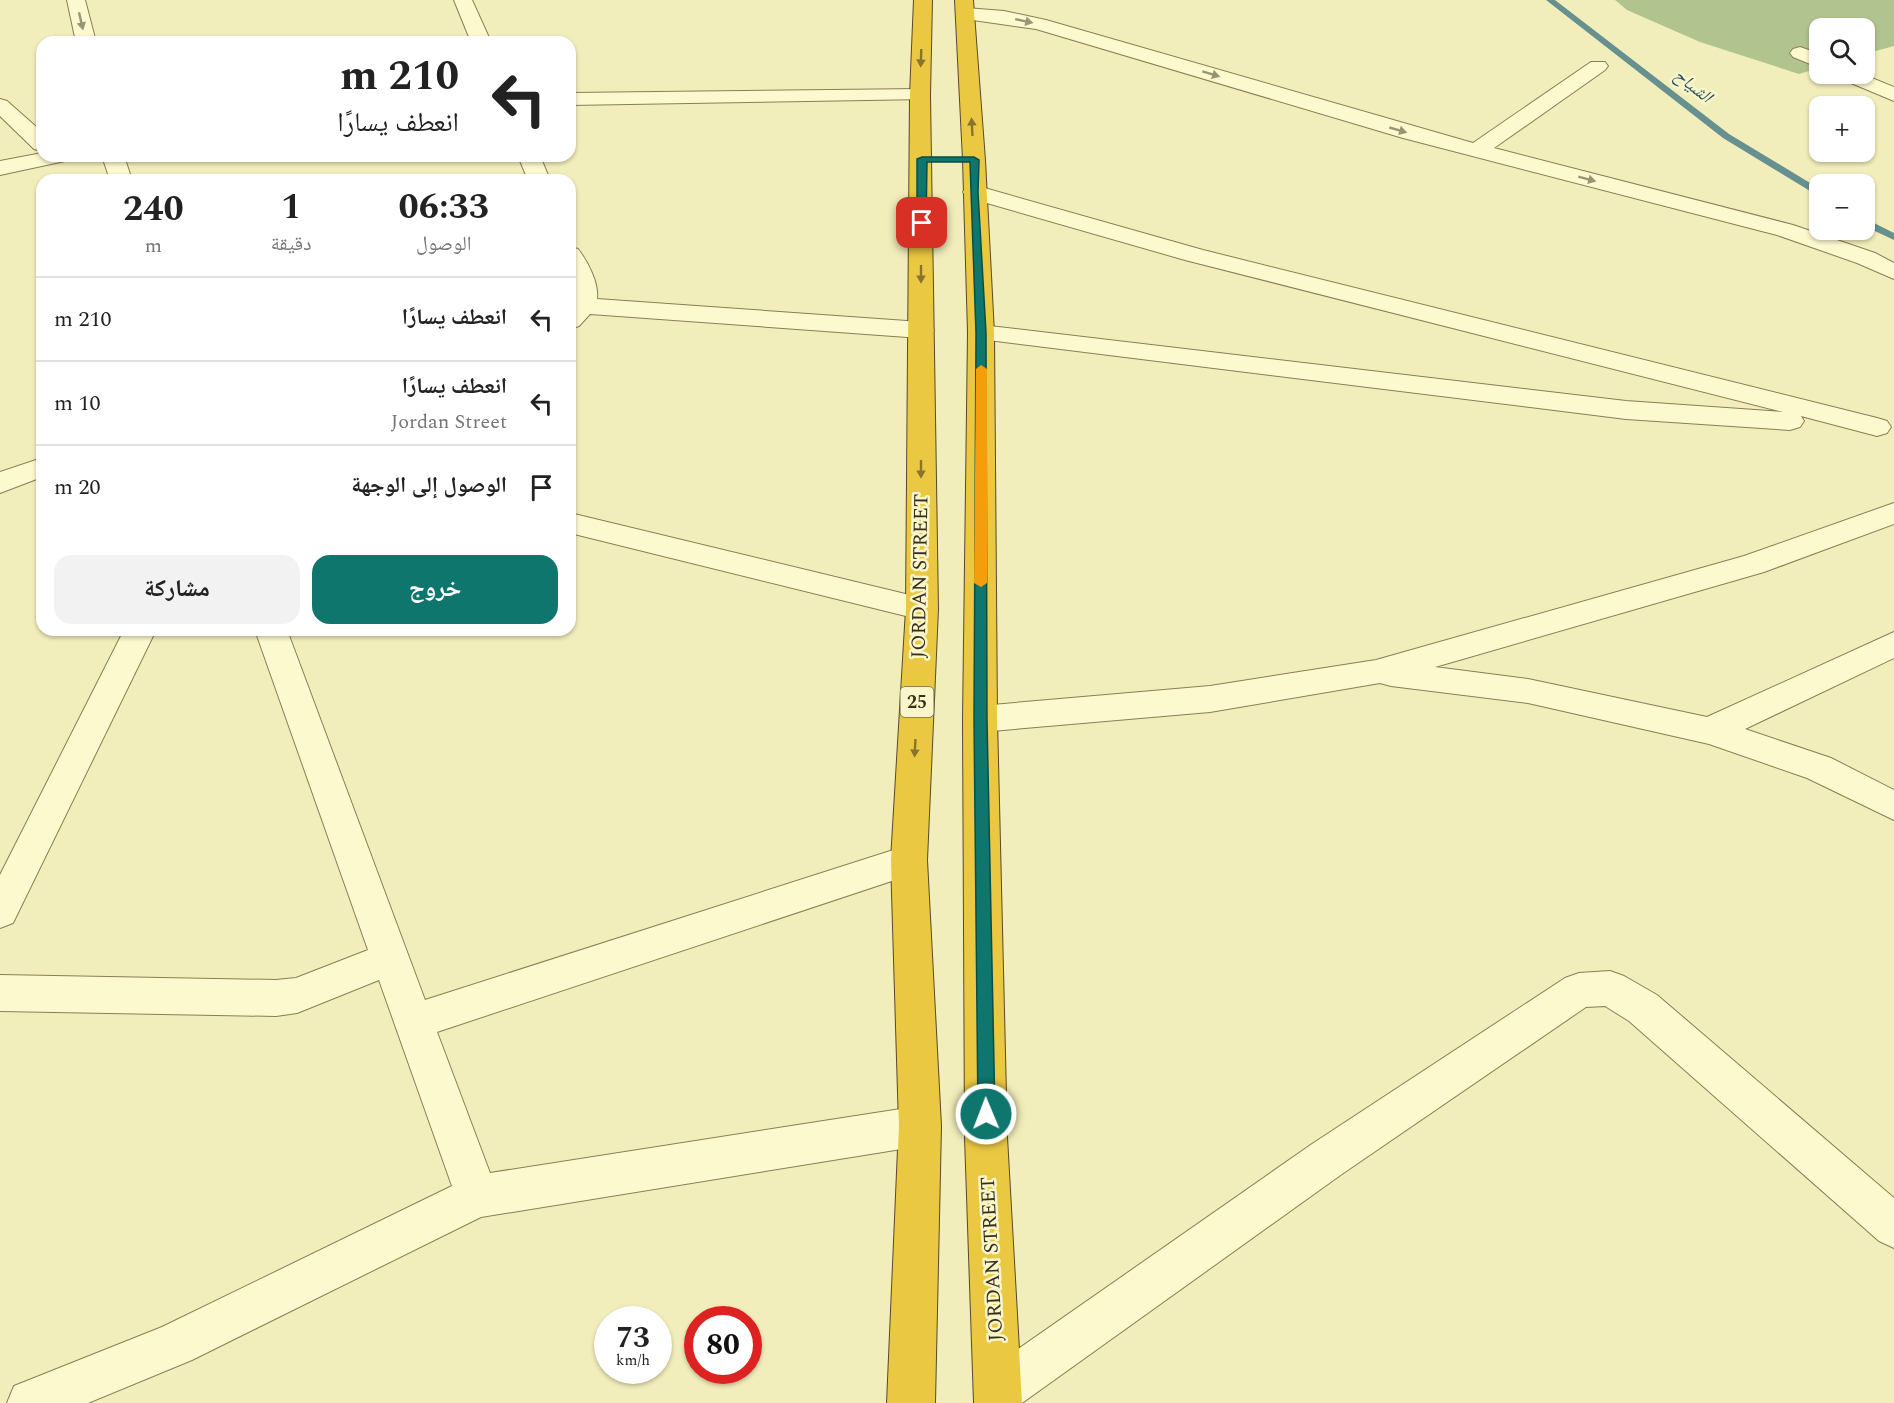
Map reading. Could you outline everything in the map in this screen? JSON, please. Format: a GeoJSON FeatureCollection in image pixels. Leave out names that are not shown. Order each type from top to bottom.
{"type":"FeatureCollection","features":[{"type":"Feature","properties":{"kind":"highway","name":"JORDAN STREET"},"geometry":{"type":"LineString","coordinates":[[923,0],[920,95],[948,160],[974,192],[981,333],[980,719],[986,1137],[998,1398]]}},
{"type":"Feature","properties":{"kind":"highway","name":"JORDAN STREET"},"geometry":{"type":"LineString","coordinates":[[911,1403],[920,1126],[909,860],[922,609],[921,330],[948,160],[965,7]]}},
{"type":"Feature","properties":{"kind":"street"},"geometry":{"type":"LineString","coordinates":[[76,0],[85,36]]}},
{"type":"Feature","properties":{"kind":"street"},"geometry":{"type":"LineString","coordinates":[[463,0],[478,36]]}},
{"type":"Feature","properties":{"kind":"street"},"geometry":{"type":"LineString","coordinates":[[965,7],[1039,24],[1348,116],[1785,230],[1846,250],[1894,272]]}},
{"type":"Feature","properties":{"kind":"street"},"geometry":{"type":"LineString","coordinates":[[1800,53],[1809,57]]}},
{"type":"Feature","properties":{"kind":"street"},"geometry":{"type":"LineString","coordinates":[[1477,150],[1598,66]]}},
{"type":"Feature","properties":{"kind":"street"},"geometry":{"type":"LineString","coordinates":[[1869,84],[1894,95]]}},
{"type":"Feature","properties":{"kind":"street"},"geometry":{"type":"LineString","coordinates":[[576,99],[920,95]]}},
{"type":"Feature","properties":{"kind":"street"},"geometry":{"type":"LineString","coordinates":[[0,105],[36,138]]}},
{"type":"Feature","properties":{"kind":"street"},"geometry":{"type":"LineString","coordinates":[[0,168],[36,160]]}},
{"type":"Feature","properties":{"kind":"street"},"geometry":{"type":"LineString","coordinates":[[974,192],[1194,255],[1885,428]]}},
{"type":"Feature","properties":{"kind":"street"},"geometry":{"type":"LineString","coordinates":[[576,269],[586,294],[577,313],[921,330]]}},
{"type":"Feature","properties":{"kind":"street"},"geometry":{"type":"LineString","coordinates":[[981,333],[1626,410],[1885,428]]}},
{"type":"Feature","properties":{"kind":"street"},"geometry":{"type":"LineString","coordinates":[[0,483],[36,469]]}},
{"type":"Feature","properties":{"kind":"street"},"geometry":{"type":"LineString","coordinates":[[980,719],[1210,699],[1376,672],[1754,564],[1894,513]]}},
{"type":"Feature","properties":{"kind":"street"},"geometry":{"type":"LineString","coordinates":[[576,524],[922,609]]}},
{"type":"Feature","properties":{"kind":"street"},"geometry":{"type":"LineString","coordinates":[[0,912],[137,636]]}},
{"type":"Feature","properties":{"kind":"street"},"geometry":{"type":"LineString","coordinates":[[273,636],[477,1196]]}},
{"type":"Feature","properties":{"kind":"street"},"geometry":{"type":"LineString","coordinates":[[1709,731],[1894,644]]}},
{"type":"Feature","properties":{"kind":"street"},"geometry":{"type":"LineString","coordinates":[[1376,672],[1528,691],[1709,731],[1819,768],[1894,806]]}},
{"type":"Feature","properties":{"kind":"street"},"geometry":{"type":"LineString","coordinates":[[412,1022],[909,860]]}},
{"type":"Feature","properties":{"kind":"street"},"geometry":{"type":"LineString","coordinates":[[0,993],[276,998],[297,995],[389,958]]}},
{"type":"Feature","properties":{"kind":"street"},"geometry":{"type":"LineString","coordinates":[[998,1398],[1327,1159],[1579,990],[1610,988],[1643,1008],[1894,1226]]}},
{"type":"Feature","properties":{"kind":"street"},"geometry":{"type":"LineString","coordinates":[[31,1403],[176,1344],[477,1196],[920,1126]]}},
{"type":"Feature","properties":{"kind":"green space"},"geometry":{"type":"Polygon","coordinates":[[[1615,0],[1894,0],[1894,46],[1875,51],[1875,18],[1809,18],[1809,71],[1799,74],[1700,42],[1627,10],[1615,0]]]}},
{"type":"Feature","properties":{"kind":"waterway","name":"الشياح"},"geometry":{"type":"LineString","coordinates":[[1550,0],[1726,136],[1809,187]]}},
{"type":"Feature","properties":{"kind":"waterway","name":"الشياح"},"geometry":{"type":"LineString","coordinates":[[1875,227],[1894,237]]}},
{"type":"Feature","properties":{"kind":"slow traffic"},"geometry":{"type":"LineString","coordinates":[[981,369],[981,583]]}},
{"type":"Feature","properties":{"kind":"route"},"geometry":{"type":"LineString","coordinates":[[922,223],[922,159],[974,160],[981,333],[980,719],[986,1114]]}}]}
